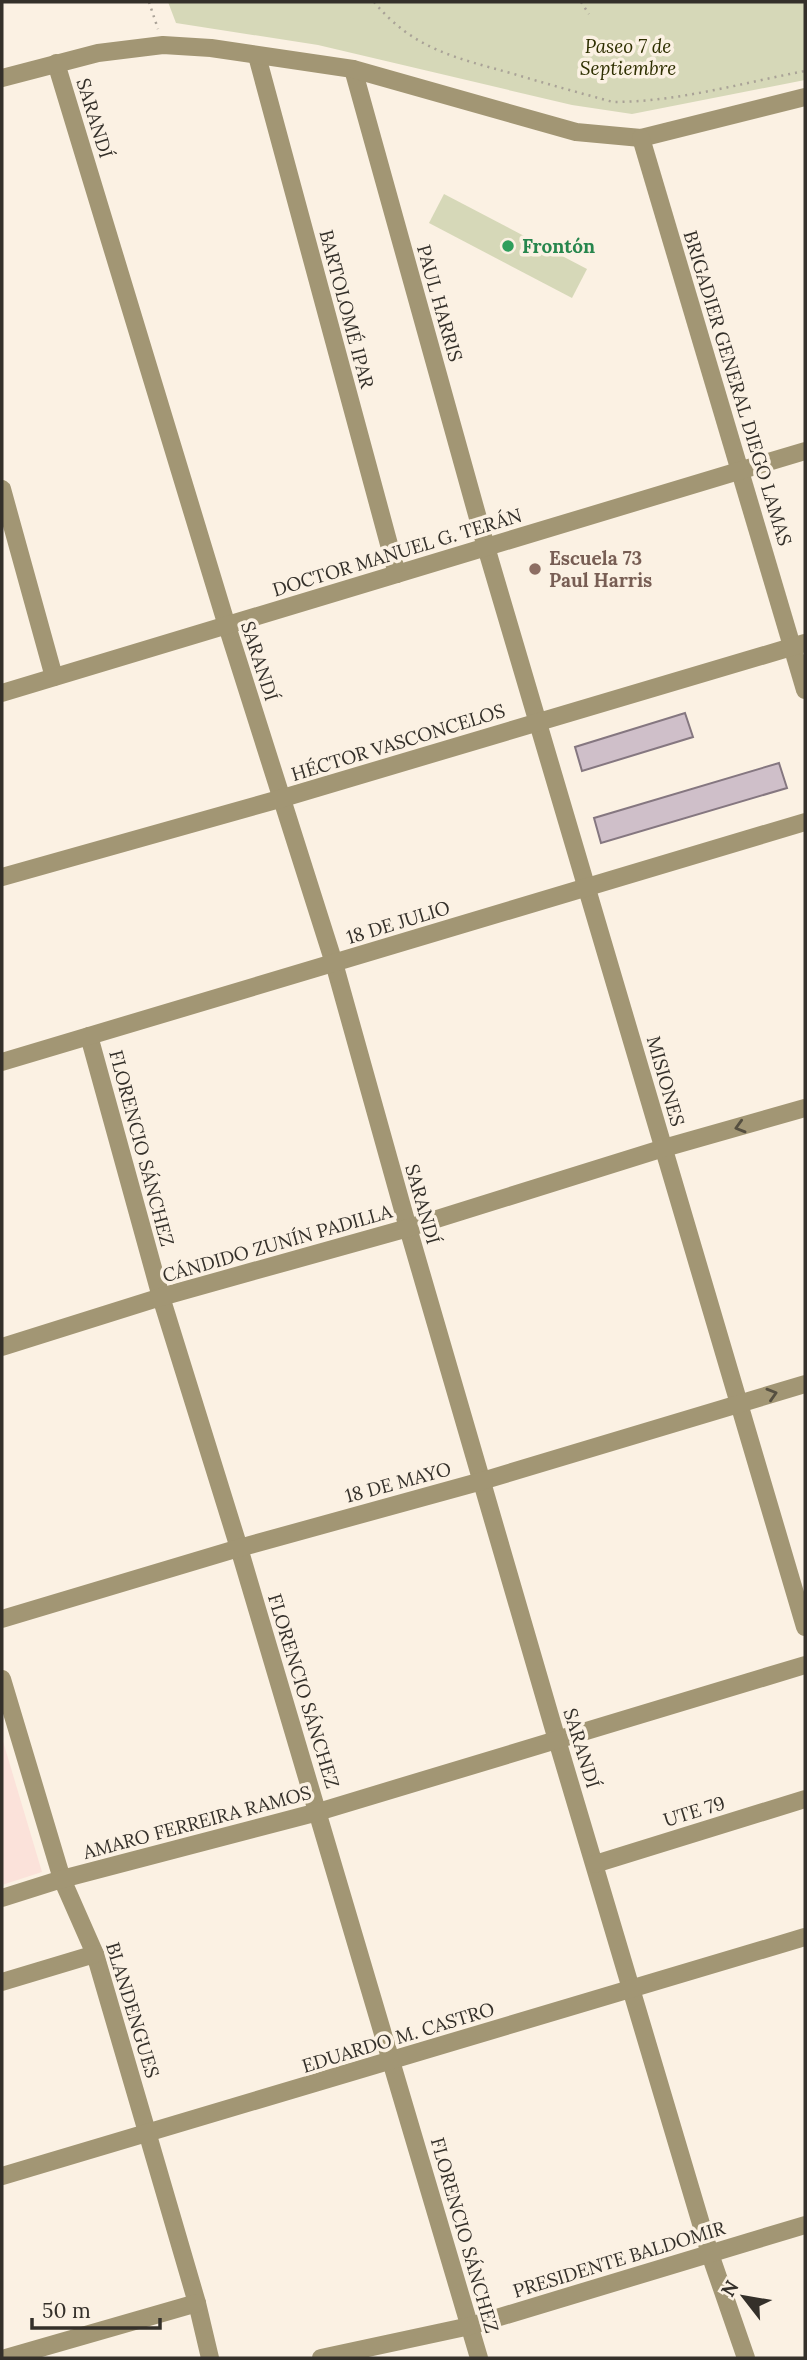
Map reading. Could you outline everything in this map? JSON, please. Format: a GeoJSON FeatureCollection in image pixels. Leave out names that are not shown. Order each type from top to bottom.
{"type":"FeatureCollection","features":[{"type":"Feature","properties":{"kind":"street"},"geometry":{"type":"LineString","coordinates":[[2,78],[98,53],[163,45],[211,48],[353,69],[576,132],[641,138],[805,97]]}},
{"type":"Feature","properties":{"kind":"street","name":"BARTOLOMÉ IPAR"},"geometry":{"type":"LineString","coordinates":[[257,56],[397,574]]}},
{"type":"Feature","properties":{"kind":"street","name":"SARANDÍ"},"geometry":{"type":"LineString","coordinates":[[57,63],[227,625],[334,963],[557,1740],[710,2254],[746,2358]]}},
{"type":"Feature","properties":{"kind":"street","name":"PAUL HARRIS"},"geometry":{"type":"LineString","coordinates":[[353,69],[486,547]]}},
{"type":"Feature","properties":{"kind":"street","name":"BRIGADIER GENERAL DIEGO LAMAS"},"geometry":{"type":"LineString","coordinates":[[641,138],[740,471],[799,645],[805,690]]}},
{"type":"Feature","properties":{"kind":"street","name":"DOCTOR MANUEL G. TERÁN"},"geometry":{"type":"LineString","coordinates":[[2,693],[805,452]]}},
{"type":"Feature","properties":{"kind":"street"},"geometry":{"type":"LineString","coordinates":[[2,489],[54,677]]}},
{"type":"Feature","properties":{"kind":"street","name":"MISIONES"},"geometry":{"type":"LineString","coordinates":[[486,547],[805,1627]]}},
{"type":"Feature","properties":{"kind":"street","name":"HÉCTOR VASCONCELOS"},"geometry":{"type":"LineString","coordinates":[[2,877],[282,798],[799,645]]}},
{"type":"Feature","properties":{"kind":"street","name":"18 DE JULIO"},"geometry":{"type":"LineString","coordinates":[[2,1062],[805,821]]}},
{"type":"Feature","properties":{"kind":"street","name":"FLORENCIO SÁNCHEZ"},"geometry":{"type":"LineString","coordinates":[[89,1036],[161,1297],[239,1548],[479,2358]]}},
{"type":"Feature","properties":{"kind":"street","name":"CÁNDIDO ZUNÍN PADILLA"},"geometry":{"type":"LineString","coordinates":[[2,1347],[161,1297],[408,1228],[664,1148],[805,1108]]}},
{"type":"Feature","properties":{"kind":"street","name":"18 DE MAYO"},"geometry":{"type":"LineString","coordinates":[[2,1619],[239,1548],[482,1481],[805,1384]]}},
{"type":"Feature","properties":{"kind":"street","name":"AMARO FERREIRA RAMOS"},"geometry":{"type":"LineString","coordinates":[[2,1898],[62,1879],[318,1812],[805,1664]]}},
{"type":"Feature","properties":{"kind":"street","name":"BLANDENGUES"},"geometry":{"type":"LineString","coordinates":[[2,1679],[62,1879],[95,1954],[197,2303],[210,2358]]}},
{"type":"Feature","properties":{"kind":"street","name":"UTE 79"},"geometry":{"type":"LineString","coordinates":[[594,1864],[805,1799]]}},
{"type":"Feature","properties":{"kind":"street","name":"EDUARDO M. CASTRO"},"geometry":{"type":"LineString","coordinates":[[2,2176],[805,1937]]}},
{"type":"Feature","properties":{"kind":"street"},"geometry":{"type":"LineString","coordinates":[[2,1982],[95,1954]]}},
{"type":"Feature","properties":{"kind":"street","name":"PRESIDENTE BALDOMIR"},"geometry":{"type":"LineString","coordinates":[[321,2358],[470,2326],[805,2225]]}},
{"type":"Feature","properties":{"kind":"street"},"geometry":{"type":"LineString","coordinates":[[6,2358],[197,2303]]}},
{"type":"Feature","properties":{"kind":"path"},"geometry":{"type":"LineString","coordinates":[[149,2],[163,45]]}},
{"type":"Feature","properties":{"kind":"path"},"geometry":{"type":"LineString","coordinates":[[374,2],[389,20],[412,37],[443,54],[613,102],[671,97],[805,71]]}},
{"type":"Feature","properties":{"kind":"path"},"geometry":{"type":"LineString","coordinates":[[581,2],[589,14]]}},
{"type":"Feature","properties":{"kind":"shaded area"},"geometry":{"type":"Polygon","coordinates":[[[2,1738],[42,1872],[2,1885],[2,1738]]]}},
{"type":"Feature","properties":{"kind":"green space","name":"Paseo 7 de Septiembre"},"geometry":{"type":"Polygon","coordinates":[[[168,2],[805,2],[805,80],[632,114],[572,105],[318,45],[176,23],[168,2]]]}},
{"type":"Feature","properties":{"kind":"green space","name":"Frontón"},"geometry":{"type":"Polygon","coordinates":[[[444,194],[587,269],[572,298],[429,223],[444,194]]]}},
{"type":"Feature","properties":{"kind":"building"},"geometry":{"type":"Polygon","coordinates":[[[685,713],[693,737],[582,771],[575,747],[685,713]]]}},
{"type":"Feature","properties":{"kind":"building"},"geometry":{"type":"Polygon","coordinates":[[[779,763],[787,788],[601,843],[594,818],[779,763]]]}},
{"type":"Feature","properties":{"kind":"place","name":"Frontón"},"geometry":{"type":"Point","coordinates":[508,246]}},
{"type":"Feature","properties":{"kind":"place","name":"Escuela 73 Paul Harris"},"geometry":{"type":"Point","coordinates":[535,569]}}]}
